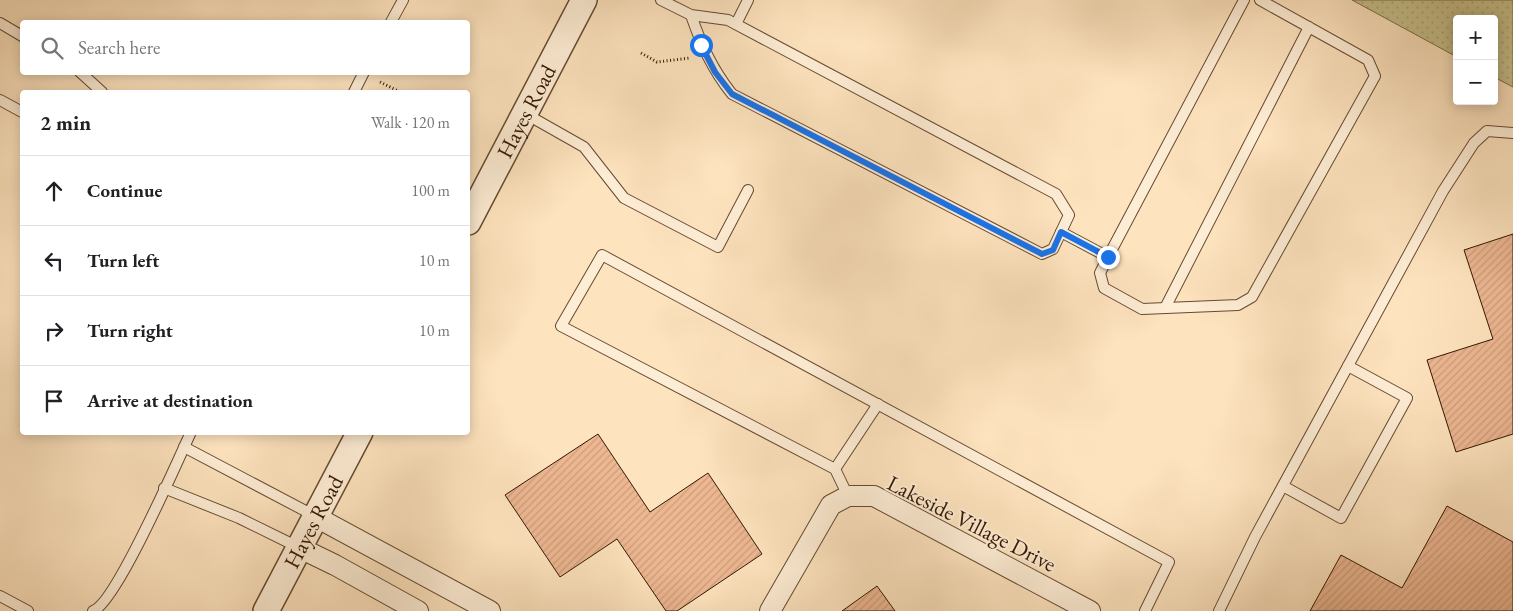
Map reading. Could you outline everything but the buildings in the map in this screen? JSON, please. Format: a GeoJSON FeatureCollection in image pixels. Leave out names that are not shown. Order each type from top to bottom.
{"type":"FeatureCollection","features":[{"type":"Feature","properties":{"kind":"street","name":"Hayes Road"},"geometry":{"type":"LineString","coordinates":[[470,218],[584,0]]}},
{"type":"Feature","properties":{"kind":"street","name":"Hayes Road"},"geometry":{"type":"LineString","coordinates":[[266,611],[358,435]]}},
{"type":"Feature","properties":{"kind":"street"},"geometry":{"type":"LineString","coordinates":[[770,611],[831,505],[848,496]]}},
{"type":"Feature","properties":{"kind":"street","name":"Lakeside Village Drive"},"geometry":{"type":"LineString","coordinates":[[848,496],[874,496],[1090,611]]}},
{"type":"Feature","properties":{"kind":"street"},"geometry":{"type":"LineString","coordinates":[[316,517],[490,611]]}},
{"type":"Feature","properties":{"kind":"street"},"geometry":{"type":"LineString","coordinates":[[300,548],[418,611]]}},
{"type":"Feature","properties":{"kind":"lane"},"geometry":{"type":"LineString","coordinates":[[392,20],[403,0]]}},
{"type":"Feature","properties":{"kind":"lane"},"geometry":{"type":"LineString","coordinates":[[661,0],[691,15],[728,20],[1056,194],[1069,215],[1053,250],[1042,254],[732,94],[715,72],[691,15]]}},
{"type":"Feature","properties":{"kind":"lane"},"geometry":{"type":"LineString","coordinates":[[736,24],[748,0]]}},
{"type":"Feature","properties":{"kind":"lane"},"geometry":{"type":"LineString","coordinates":[[1244,0],[1100,273],[1104,288],[1142,309],[1166,306],[1238,305],[1252,297],[1375,76],[1368,60],[1260,0]]}},
{"type":"Feature","properties":{"kind":"lane"},"geometry":{"type":"LineString","coordinates":[[0,23],[20,35]]}},
{"type":"Feature","properties":{"kind":"lane"},"geometry":{"type":"LineString","coordinates":[[1166,306],[1309,27]]}},
{"type":"Feature","properties":{"kind":"lane"},"geometry":{"type":"LineString","coordinates":[[83,75],[100,90]]}},
{"type":"Feature","properties":{"kind":"lane"},"geometry":{"type":"LineString","coordinates":[[355,90],[363,75]]}},
{"type":"Feature","properties":{"kind":"lane"},"geometry":{"type":"LineString","coordinates":[[0,100],[20,111]]}},
{"type":"Feature","properties":{"kind":"lane"},"geometry":{"type":"LineString","coordinates":[[524,112],[584,147],[624,198],[718,247],[748,190]]}},
{"type":"Feature","properties":{"kind":"lane"},"geometry":{"type":"LineString","coordinates":[[1219,611],[1283,486],[1443,191],[1474,142],[1487,131],[1513,133]]}},
{"type":"Feature","properties":{"kind":"lane"},"geometry":{"type":"LineString","coordinates":[[1061,232],[1108,257]]}},
{"type":"Feature","properties":{"kind":"lane"},"geometry":{"type":"LineString","coordinates":[[848,496],[835,469],[561,326],[602,255],[1169,562],[1145,611]]}},
{"type":"Feature","properties":{"kind":"lane"},"geometry":{"type":"LineString","coordinates":[[1283,486],[1341,518],[1407,398],[1348,366]]}},
{"type":"Feature","properties":{"kind":"lane"},"geometry":{"type":"LineString","coordinates":[[835,469],[878,404]]}},
{"type":"Feature","properties":{"kind":"lane"},"geometry":{"type":"LineString","coordinates":[[93,611],[98,609],[117,583],[190,435]]}},
{"type":"Feature","properties":{"kind":"lane"},"geometry":{"type":"LineString","coordinates":[[184,447],[316,517]]}},
{"type":"Feature","properties":{"kind":"lane"},"geometry":{"type":"LineString","coordinates":[[164,488],[239,518],[300,548]]}},
{"type":"Feature","properties":{"kind":"lane"},"geometry":{"type":"LineString","coordinates":[[0,596],[28,611]]}},
{"type":"Feature","properties":{"kind":"path"},"geometry":{"type":"LineString","coordinates":[[641,54],[657,62],[707,56]]}},
{"type":"Feature","properties":{"kind":"path"},"geometry":{"type":"LineString","coordinates":[[368,75],[396,90]]}},
{"type":"Feature","properties":{"kind":"shaded area"},"geometry":{"type":"Polygon","coordinates":[[[1352,0],[1513,0],[1513,87],[1498,79],[1498,15],[1453,15],[1453,55],[1352,0]]]}},
{"type":"Feature","properties":{"kind":"route"},"geometry":{"type":"LineString","coordinates":[[701,45],[715,72],[732,94],[1042,254],[1053,250],[1061,232],[1108,257]]}}]}
